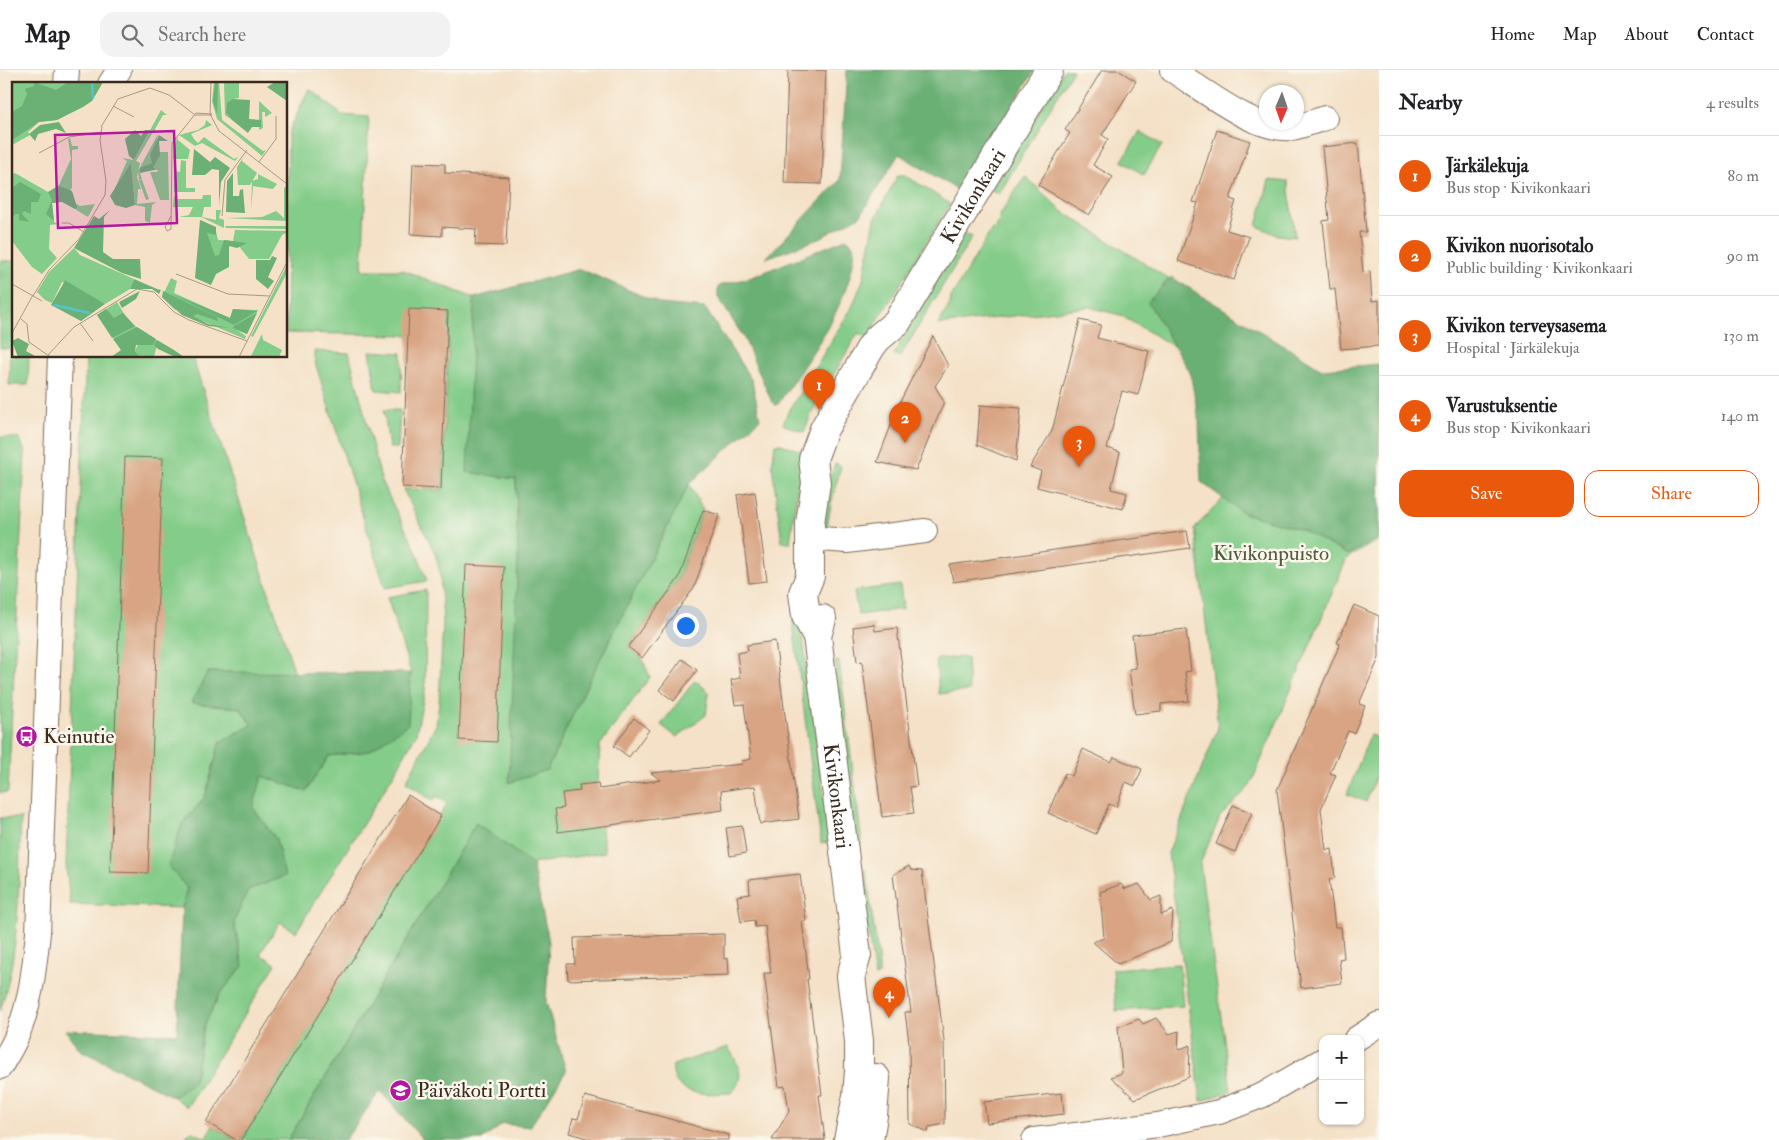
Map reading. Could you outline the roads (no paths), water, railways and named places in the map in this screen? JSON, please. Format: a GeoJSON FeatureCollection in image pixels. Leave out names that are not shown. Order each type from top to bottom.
{"type":"FeatureCollection","features":[{"type":"Feature","properties":{"kind":"street"},"geometry":{"type":"LineString","coordinates":[[111,82],[119,70]]}},
{"type":"Feature","properties":{"kind":"street","name":"Kivikonkaari"},"geometry":{"type":"LineString","coordinates":[[869,1140],[876,1097],[876,1041],[867,973],[857,955],[817,636],[806,616],[803,593],[810,576],[809,538],[812,502],[816,483],[813,459],[824,429],[877,339],[896,322],[1049,70]]}},
{"type":"Feature","properties":{"kind":"street"},"geometry":{"type":"LineString","coordinates":[[1172,70],[1254,121],[1282,128],[1294,128],[1325,118]]}},
{"type":"Feature","properties":{"kind":"street"},"geometry":{"type":"LineString","coordinates":[[0,1067],[15,1041],[29,999],[38,932],[60,358]]}},
{"type":"Feature","properties":{"kind":"street"},"geometry":{"type":"LineString","coordinates":[[809,538],[846,541],[925,531]]}},
{"type":"Feature","properties":{"kind":"street","name":"Kivikonkaari"},"geometry":{"type":"LineString","coordinates":[[848,1140],[857,1096],[859,1071],[858,1041],[851,976],[857,955]]}},
{"type":"Feature","properties":{"kind":"street"},"geometry":{"type":"LineString","coordinates":[[1362,1035],[1379,1024]]}},
{"type":"Feature","properties":{"kind":"street"},"geometry":{"type":"LineString","coordinates":[[1034,1140],[1158,1125],[1219,1112],[1263,1095],[1319,1062]]}},
{"type":"Feature","properties":{"kind":"place","name":"Järkälekuja"},"geometry":{"type":"Point","coordinates":[819,410]}},
{"type":"Feature","properties":{"kind":"place","name":"Kivikon nuorisotalo"},"geometry":{"type":"Point","coordinates":[905,443]}},
{"type":"Feature","properties":{"kind":"place","name":"Kivikon terveysasema"},"geometry":{"type":"Point","coordinates":[1079,467]}},
{"type":"Feature","properties":{"kind":"place","name":"Keinutie"},"geometry":{"type":"Point","coordinates":[27,736]}},
{"type":"Feature","properties":{"kind":"place","name":"Varustuksentie"},"geometry":{"type":"Point","coordinates":[889,1018]}},
{"type":"Feature","properties":{"kind":"place","name":"Päiväkoti Portti"},"geometry":{"type":"Point","coordinates":[401,1090]}},
{"type":"Feature","properties":{"kind":"park label","name":"Kivikonpuisto"},"geometry":{"type":"Point","coordinates":[1271,553]}}]}
